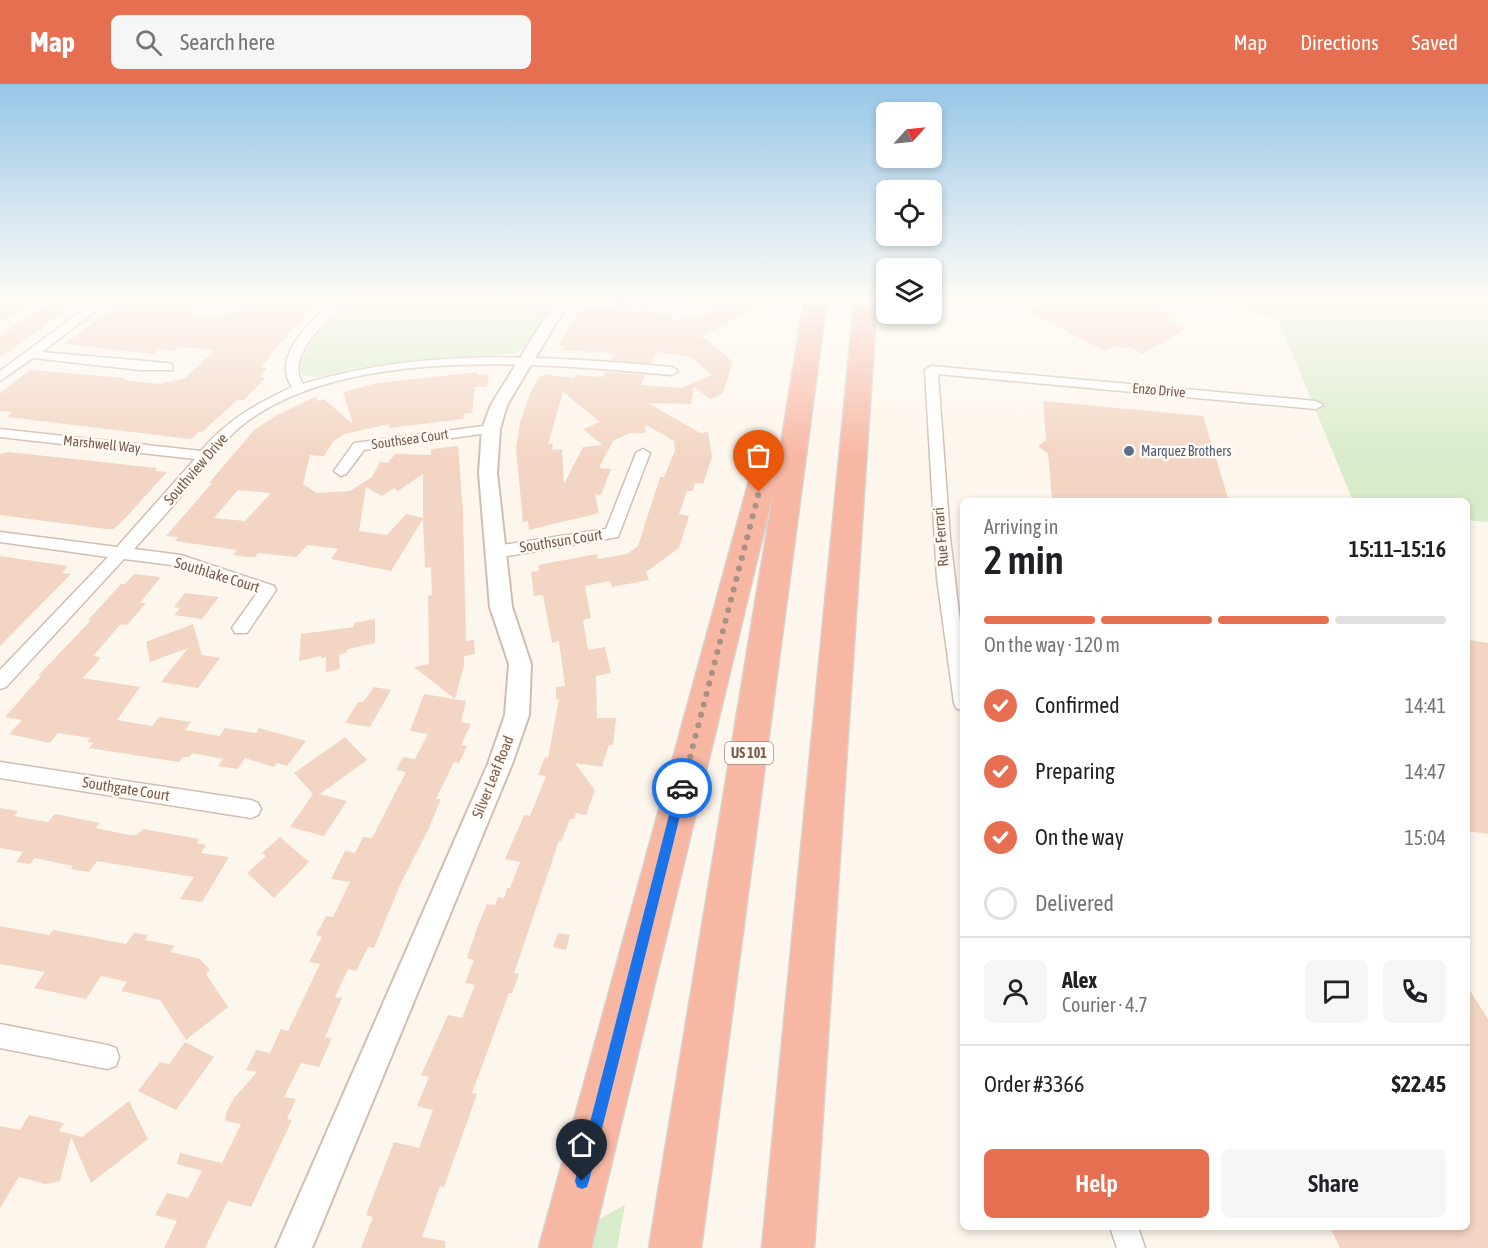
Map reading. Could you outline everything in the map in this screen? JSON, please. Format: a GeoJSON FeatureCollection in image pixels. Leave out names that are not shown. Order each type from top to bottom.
{"type":"FeatureCollection","features":[{"type":"Feature","properties":{"kind":"highway","name":"US 101"},"geometry":{"type":"LineString","coordinates":[[675,1248],[808,350]]}},
{"type":"Feature","properties":{"kind":"highway"},"geometry":{"type":"LineString","coordinates":[[788,1248],[862,350]]}},
{"type":"Feature","properties":{"kind":"highway"},"geometry":{"type":"LineString","coordinates":[[565,1248],[765,470],[793,454]]}},
{"type":"Feature","properties":{"kind":"street"},"geometry":{"type":"LineString","coordinates":[[0,377],[34,350]]}},
{"type":"Feature","properties":{"kind":"street"},"geometry":{"type":"LineString","coordinates":[[297,350],[294,356],[291,375],[299,388]]}},
{"type":"Feature","properties":{"kind":"street","name":"Silver Leaf Road"},"geometry":{"type":"LineString","coordinates":[[294,1248],[500,764],[517,715],[520,664],[501,607],[488,473],[491,429],[499,405],[532,350]]}},
{"type":"Feature","properties":{"kind":"street"},"geometry":{"type":"LineString","coordinates":[[29,354],[166,367]]}},
{"type":"Feature","properties":{"kind":"street","name":"Southview Drive"},"geometry":{"type":"LineString","coordinates":[[0,682],[122,553],[205,456],[249,414],[299,388],[358,373],[463,360],[672,371]]}},
{"type":"Feature","properties":{"kind":"street","name":"Enzo Drive"},"geometry":{"type":"LineString","coordinates":[[931,370],[1316,405]]}},
{"type":"Feature","properties":{"kind":"street","name":"Rue Ferrari"},"geometry":{"type":"LineString","coordinates":[[931,370],[940,536],[951,637],[960,686]]}},
{"type":"Feature","properties":{"kind":"street","name":"Southsea Court"},"geometry":{"type":"LineString","coordinates":[[341,471],[359,446],[491,429]]}},
{"type":"Feature","properties":{"kind":"street","name":"Marshwell Way"},"geometry":{"type":"LineString","coordinates":[[0,433],[205,456]]}},
{"type":"Feature","properties":{"kind":"street","name":"Southsun Court"},"geometry":{"type":"LineString","coordinates":[[495,552],[612,533],[643,453]]}},
{"type":"Feature","properties":{"kind":"street"},"geometry":{"type":"LineString","coordinates":[[0,537],[122,553]]}},
{"type":"Feature","properties":{"kind":"street","name":"Southlake Court"},"geometry":{"type":"LineString","coordinates":[[122,553],[181,561],[268,590],[241,628]]}},
{"type":"Feature","properties":{"kind":"street","name":"Southgate Court"},"geometry":{"type":"LineString","coordinates":[[0,770],[251,809]]}},
{"type":"Feature","properties":{"kind":"street"},"geometry":{"type":"LineString","coordinates":[[0,1036],[107,1057]]}},
{"type":"Feature","properties":{"kind":"street"},"geometry":{"type":"LineString","coordinates":[[1125,1230],[1131,1248]]}},
{"type":"Feature","properties":{"kind":"green space"},"geometry":{"type":"Polygon","coordinates":[[[307,350],[520,350],[515,354],[450,357],[359,368],[318,377],[303,375],[301,366],[307,350]]]}},
{"type":"Feature","properties":{"kind":"green space"},"geometry":{"type":"Polygon","coordinates":[[[1291,350],[1488,350],[1488,522],[1470,520],[1470,498],[1352,498],[1291,350]]]}},
{"type":"Feature","properties":{"kind":"green space"},"geometry":{"type":"Polygon","coordinates":[[[625,1205],[617,1248],[589,1248],[596,1221],[625,1205]]]}},
{"type":"Feature","properties":{"kind":"building"},"geometry":{"type":"Polygon","coordinates":[[[0,350],[11,350],[0,358],[0,350]]]}},
{"type":"Feature","properties":{"kind":"building"},"geometry":{"type":"Polygon","coordinates":[[[120,350],[157,350],[153,354],[120,350]]]}},
{"type":"Feature","properties":{"kind":"building"},"geometry":{"type":"Polygon","coordinates":[[[215,350],[273,350],[270,354],[273,354],[261,367],[267,368],[259,377],[265,378],[244,400],[237,400],[191,439],[7,417],[13,412],[0,411],[0,393],[30,370],[126,378],[123,380],[160,384],[185,378],[215,350]]]}},
{"type":"Feature","properties":{"kind":"building"},"geometry":{"type":"Polygon","coordinates":[[[568,350],[719,350],[733,362],[723,393],[711,399],[694,387],[691,404],[648,403],[700,433],[708,432],[712,457],[703,484],[695,483],[693,491],[687,491],[679,514],[689,516],[679,548],[646,572],[649,580],[612,587],[610,581],[585,586],[591,618],[583,620],[588,650],[605,647],[611,673],[596,676],[597,718],[616,718],[613,745],[609,745],[602,767],[575,763],[595,790],[586,815],[576,813],[574,819],[570,819],[561,842],[559,841],[514,973],[519,974],[512,993],[509,993],[472,1093],[477,1094],[444,1187],[440,1186],[422,1237],[445,1241],[445,1248],[361,1248],[373,1217],[366,1215],[394,1142],[419,1148],[433,1110],[417,1106],[429,1077],[421,1075],[448,1015],[462,1018],[475,985],[465,983],[474,960],[467,958],[477,928],[487,904],[495,905],[498,897],[504,898],[507,888],[510,888],[520,862],[505,859],[524,815],[530,816],[546,776],[538,775],[545,757],[548,758],[559,699],[556,700],[556,687],[565,686],[559,641],[552,643],[543,595],[534,596],[531,572],[539,571],[538,565],[570,559],[597,554],[598,559],[627,554],[638,546],[660,477],[664,477],[675,451],[674,441],[646,425],[645,433],[630,433],[613,441],[599,468],[611,469],[601,495],[595,494],[599,513],[529,530],[528,521],[523,522],[516,448],[520,423],[531,391],[540,376],[545,377],[542,374],[574,378],[576,375],[602,377],[605,372],[645,375],[641,385],[682,388],[712,375],[691,357],[656,352],[651,363],[611,360],[614,353],[568,350]],[[563,392],[548,445],[553,443],[552,450],[562,449],[564,484],[583,447],[602,445],[583,429],[600,422],[563,392]]]}},
{"type":"Feature","properties":{"kind":"building"},"geometry":{"type":"Polygon","coordinates":[[[1136,350],[1148,350],[1142,354],[1136,350]]]}},
{"type":"Feature","properties":{"kind":"building"},"geometry":{"type":"Polygon","coordinates":[[[478,372],[477,375],[489,374],[487,387],[475,387],[472,413],[464,414],[463,419],[389,428],[389,424],[344,434],[333,442],[324,456],[310,455],[303,484],[317,493],[350,491],[372,477],[380,462],[388,463],[395,454],[431,455],[431,449],[458,446],[463,511],[466,641],[474,640],[475,654],[464,656],[464,666],[455,699],[414,667],[429,664],[428,596],[432,595],[431,567],[425,568],[423,519],[391,571],[331,559],[338,549],[308,545],[296,557],[258,553],[255,557],[249,557],[233,555],[237,550],[175,541],[178,537],[166,536],[254,430],[277,415],[315,397],[319,401],[324,399],[353,424],[343,392],[377,383],[478,372]],[[423,474],[398,491],[394,488],[382,496],[366,487],[359,531],[387,535],[406,514],[423,518],[423,474]],[[238,490],[214,518],[245,521],[271,493],[238,490]]]}},
{"type":"Feature","properties":{"kind":"building","name":"Marquez Brothers"},"geometry":{"type":"Polygon","coordinates":[[[1043,401],[1203,416],[1228,498],[1052,498],[1048,454],[1038,446],[1046,440],[1043,401]]]}},
{"type":"Feature","properties":{"kind":"building"},"geometry":{"type":"Polygon","coordinates":[[[8,452],[157,468],[155,471],[167,472],[120,524],[113,529],[106,529],[0,515],[0,454],[8,452]]]}},
{"type":"Feature","properties":{"kind":"building"},"geometry":{"type":"Polygon","coordinates":[[[0,556],[68,566],[62,573],[71,574],[0,646],[0,556]]]}},
{"type":"Feature","properties":{"kind":"building"},"geometry":{"type":"Polygon","coordinates":[[[134,574],[161,577],[140,603],[146,603],[127,625],[121,624],[93,656],[100,657],[99,660],[83,678],[140,687],[117,720],[152,726],[159,717],[191,722],[185,730],[220,736],[225,728],[256,733],[259,728],[306,741],[287,766],[277,763],[274,767],[245,758],[238,769],[218,766],[223,759],[192,753],[189,757],[183,757],[179,762],[89,748],[93,743],[87,742],[90,738],[58,733],[50,743],[9,734],[22,720],[5,717],[41,676],[38,676],[91,620],[88,620],[121,584],[125,584],[134,574]]]}},
{"type":"Feature","properties":{"kind":"building"},"geometry":{"type":"Polygon","coordinates":[[[185,593],[219,597],[202,619],[174,615],[180,608],[174,607],[185,593]]]}},
{"type":"Feature","properties":{"kind":"building"},"geometry":{"type":"Polygon","coordinates":[[[375,619],[375,643],[348,649],[339,655],[340,669],[326,672],[326,657],[321,659],[321,656],[299,661],[301,634],[354,627],[354,623],[375,619]]]}},
{"type":"Feature","properties":{"kind":"building"},"geometry":{"type":"Polygon","coordinates":[[[193,624],[202,655],[220,658],[198,688],[161,682],[188,648],[150,662],[146,642],[193,624]]]}},
{"type":"Feature","properties":{"kind":"building"},"geometry":{"type":"Polygon","coordinates":[[[1470,640],[1488,643],[1488,834],[1470,831],[1470,640]]]}},
{"type":"Feature","properties":{"kind":"building"},"geometry":{"type":"Polygon","coordinates":[[[374,687],[391,690],[370,727],[345,723],[358,702],[363,702],[374,687]]]}},
{"type":"Feature","properties":{"kind":"building"},"geometry":{"type":"Polygon","coordinates":[[[424,694],[466,701],[461,722],[471,724],[461,745],[467,746],[459,763],[454,762],[436,799],[441,799],[400,885],[374,948],[368,947],[356,971],[348,969],[335,997],[342,998],[325,1037],[332,1038],[319,1067],[301,1063],[284,1097],[296,1099],[287,1119],[292,1120],[251,1207],[228,1201],[205,1248],[164,1248],[177,1221],[155,1215],[167,1193],[188,1198],[202,1171],[177,1164],[180,1153],[222,1163],[241,1124],[225,1121],[226,1113],[234,1098],[257,1072],[246,1070],[256,1050],[270,1053],[281,1029],[288,1031],[320,964],[309,962],[322,937],[316,935],[326,916],[333,917],[350,882],[331,879],[345,851],[355,853],[363,837],[372,838],[406,772],[396,770],[403,757],[415,759],[428,734],[410,731],[424,694]]]}},
{"type":"Feature","properties":{"kind":"building"},"geometry":{"type":"Polygon","coordinates":[[[345,737],[367,760],[320,794],[347,801],[324,836],[290,827],[313,794],[294,773],[345,737]]]}},
{"type":"Feature","properties":{"kind":"building"},"geometry":{"type":"Polygon","coordinates":[[[0,808],[18,811],[14,816],[48,822],[55,814],[100,823],[95,828],[130,835],[137,835],[143,829],[199,839],[197,843],[206,845],[201,853],[229,857],[202,902],[180,899],[194,877],[97,861],[89,872],[35,858],[30,864],[16,862],[23,852],[0,848],[0,808]]]}},
{"type":"Feature","properties":{"kind":"building"},"geometry":{"type":"Polygon","coordinates":[[[280,837],[309,862],[274,898],[247,873],[266,856],[262,853],[280,837]]]}},
{"type":"Feature","properties":{"kind":"building"},"geometry":{"type":"Polygon","coordinates":[[[0,926],[49,935],[53,930],[126,944],[134,933],[148,935],[145,940],[175,946],[170,952],[200,959],[210,970],[206,974],[228,1007],[186,1040],[160,1000],[121,991],[127,982],[101,976],[86,999],[34,988],[45,972],[0,964],[0,926]]]}},
{"type":"Feature","properties":{"kind":"building"},"geometry":{"type":"Polygon","coordinates":[[[558,933],[570,935],[566,950],[553,947],[558,933]]]}},
{"type":"Feature","properties":{"kind":"building"},"geometry":{"type":"Polygon","coordinates":[[[1470,991],[1488,1019],[1488,1248],[1340,1248],[1331,1230],[1470,1230],[1470,991]]]}},
{"type":"Feature","properties":{"kind":"building"},"geometry":{"type":"Polygon","coordinates":[[[185,1042],[214,1057],[176,1110],[138,1091],[160,1062],[169,1064],[185,1042]]]}},
{"type":"Feature","properties":{"kind":"building"},"geometry":{"type":"Polygon","coordinates":[[[129,1101],[148,1139],[91,1183],[71,1137],[60,1181],[45,1184],[19,1177],[0,1208],[0,1126],[20,1130],[29,1115],[64,1123],[59,1131],[82,1137],[129,1101]]]}},
{"type":"Feature","properties":{"kind":"way so far"},"geometry":{"type":"LineString","coordinates":[[682,788],[759,492]]}},
{"type":"Feature","properties":{"kind":"place","name":"Marquez Brothers"},"geometry":{"type":"Point","coordinates":[1129,451]}},
{"type":"Feature","properties":{"kind":"route"},"geometry":{"type":"LineString","coordinates":[[582,1181],[682,788]]}}]}
